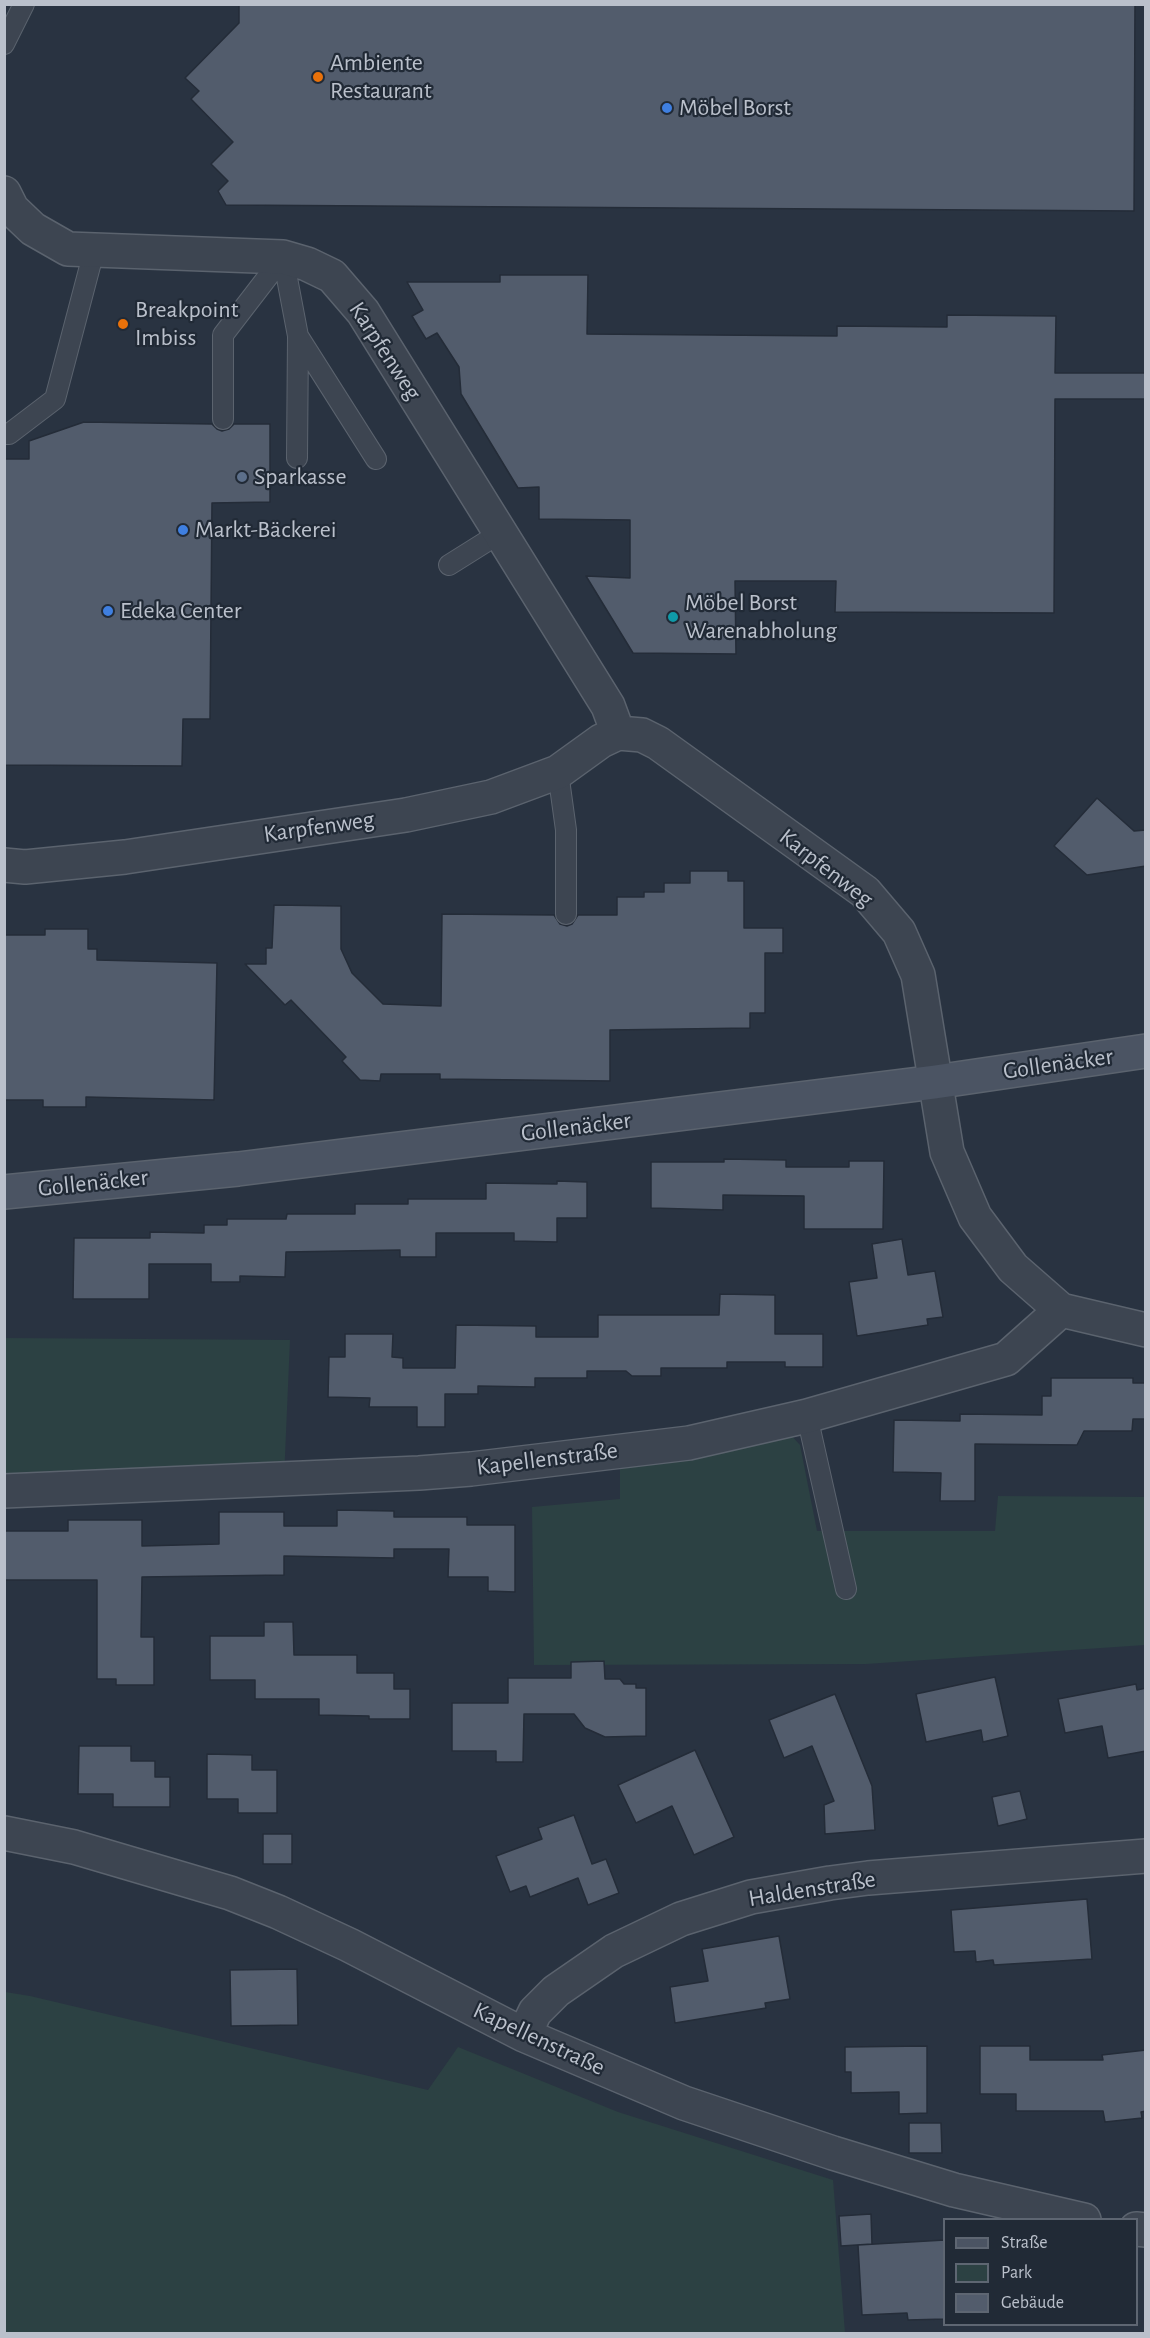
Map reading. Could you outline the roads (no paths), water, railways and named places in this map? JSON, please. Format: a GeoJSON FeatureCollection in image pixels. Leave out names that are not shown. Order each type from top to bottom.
{"type":"FeatureCollection","features":[{"type":"Feature","properties":{"kind":"street","name":"Karpfenweg"},"geometry":{"type":"LineString","coordinates":[[4,193],[12,209],[33,229],[68,249],[283,257],[308,264],[332,276],[363,312],[608,706],[618,733]]}},
{"type":"Feature","properties":{"kind":"street","name":"Karpfenweg"},"geometry":{"type":"LineString","coordinates":[[4,865],[25,867],[104,859],[406,815],[491,797],[558,772],[601,741],[618,733],[642,735],[658,743],[865,892],[899,932],[918,975],[947,1152],[975,1216],[1013,1268],[1061,1310]]}},
{"type":"Feature","properties":{"kind":"street","name":"Gollenäcker"},"geometry":{"type":"LineString","coordinates":[[4,1191],[238,1168],[935,1082],[1146,1051]]}},
{"type":"Feature","properties":{"kind":"street"},"geometry":{"type":"LineString","coordinates":[[1061,1310],[1146,1330]]}},
{"type":"Feature","properties":{"kind":"street","name":"Kapellenstraße"},"geometry":{"type":"LineString","coordinates":[[4,1491],[471,1469],[689,1443],[807,1416],[1006,1359],[1061,1310]]}},
{"type":"Feature","properties":{"kind":"street","name":"Kapellenstraße"},"geometry":{"type":"LineString","coordinates":[[4,1833],[74,1846],[230,1893],[349,1945],[524,2035],[684,2103],[833,2154],[954,2190],[1075,2218]]}},
{"type":"Feature","properties":{"kind":"street","name":"Haldenstraße"},"geometry":{"type":"LineString","coordinates":[[524,2035],[535,2012],[556,1990],[614,1951],[681,1918],[751,1897],[868,1878],[1146,1856]]}},
{"type":"Feature","properties":{"kind":"lane"},"geometry":{"type":"LineString","coordinates":[[4,44],[24,4]]}},
{"type":"Feature","properties":{"kind":"lane"},"geometry":{"type":"LineString","coordinates":[[4,434],[9,434],[55,399],[94,250]]}},
{"type":"Feature","properties":{"kind":"lane"},"geometry":{"type":"LineString","coordinates":[[283,257],[298,336],[297,458]]}},
{"type":"Feature","properties":{"kind":"lane"},"geometry":{"type":"LineString","coordinates":[[223,419],[223,335],[283,257]]}},
{"type":"Feature","properties":{"kind":"lane"},"geometry":{"type":"LineString","coordinates":[[298,336],[376,459]]}},
{"type":"Feature","properties":{"kind":"lane"},"geometry":{"type":"LineString","coordinates":[[449,565],[500,533]]}},
{"type":"Feature","properties":{"kind":"lane"},"geometry":{"type":"LineString","coordinates":[[558,772],[566,830],[566,914]]}},
{"type":"Feature","properties":{"kind":"lane"},"geometry":{"type":"LineString","coordinates":[[807,1416],[846,1589]]}},
{"type":"Feature","properties":{"kind":"place","name":"Ambiente Restaurant"},"geometry":{"type":"Point","coordinates":[318,77]}},
{"type":"Feature","properties":{"kind":"place","name":"Möbel Borst"},"geometry":{"type":"Point","coordinates":[667,108]}},
{"type":"Feature","properties":{"kind":"place","name":"Breakpoint Imbiss"},"geometry":{"type":"Point","coordinates":[123,324]}},
{"type":"Feature","properties":{"kind":"place","name":"Sparkasse"},"geometry":{"type":"Point","coordinates":[242,477]}},
{"type":"Feature","properties":{"kind":"place","name":"Markt-Bäckerei"},"geometry":{"type":"Point","coordinates":[183,530]}},
{"type":"Feature","properties":{"kind":"place","name":"Edeka Center"},"geometry":{"type":"Point","coordinates":[108,611]}},
{"type":"Feature","properties":{"kind":"place","name":"Möbel Borst Warenabholung"},"geometry":{"type":"Point","coordinates":[673,617]}}]}
